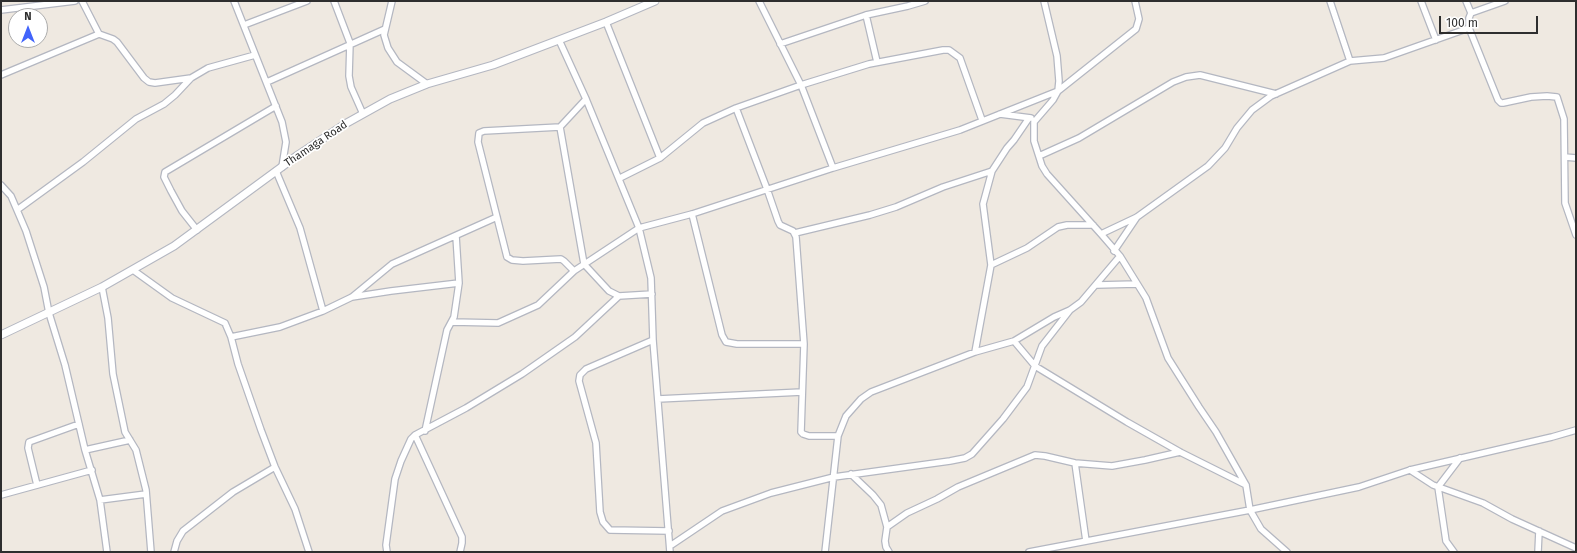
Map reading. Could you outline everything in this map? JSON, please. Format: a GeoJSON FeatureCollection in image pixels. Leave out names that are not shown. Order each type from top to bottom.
{"type":"FeatureCollection","features":[{"type":"Feature","properties":{"kind":"main road","name":"Thamaga Road"},"geometry":{"type":"LineString","coordinates":[[1,335],[102,287],[174,246],[279,169],[345,124],[390,99],[427,84],[493,65],[606,22],[655,1]]}},
{"type":"Feature","properties":{"kind":"street"},"geometry":{"type":"LineString","coordinates":[[1,10],[75,1]]}},
{"type":"Feature","properties":{"kind":"street"},"geometry":{"type":"LineString","coordinates":[[82,1],[99,34]]}},
{"type":"Feature","properties":{"kind":"street"},"geometry":{"type":"LineString","coordinates":[[234,1],[282,122],[286,142],[279,169],[300,228],[323,311]]}},
{"type":"Feature","properties":{"kind":"street"},"geometry":{"type":"LineString","coordinates":[[244,25],[307,1]]}},
{"type":"Feature","properties":{"kind":"street"},"geometry":{"type":"LineString","coordinates":[[334,1],[350,43],[349,76],[351,87],[363,114]]}},
{"type":"Feature","properties":{"kind":"street"},"geometry":{"type":"LineString","coordinates":[[392,1],[385,29],[385,41],[397,62],[427,84]]}},
{"type":"Feature","properties":{"kind":"street"},"geometry":{"type":"LineString","coordinates":[[759,1],[801,85],[833,168]]}},
{"type":"Feature","properties":{"kind":"street"},"geometry":{"type":"LineString","coordinates":[[780,44],[866,15],[925,1]]}},
{"type":"Feature","properties":{"kind":"street"},"geometry":{"type":"LineString","coordinates":[[1044,1],[1057,56],[1059,81],[1058,90],[1053,100],[1034,122],[1033,132],[1042,166],[1046,174],[1120,256],[1146,298],[1168,358],[1213,426],[1246,485],[1250,510],[1261,529],[1287,552]]}},
{"type":"Feature","properties":{"kind":"street"},"geometry":{"type":"LineString","coordinates":[[452,322],[493,323],[503,321],[542,302],[574,271],[639,228],[692,214],[833,168],[960,130],[1058,90],[1136,29],[1139,19],[1135,1]]}},
{"type":"Feature","properties":{"kind":"street"},"geometry":{"type":"LineString","coordinates":[[1330,1],[1350,61]]}},
{"type":"Feature","properties":{"kind":"street"},"geometry":{"type":"LineString","coordinates":[[1421,1],[1436,40]]}},
{"type":"Feature","properties":{"kind":"street"},"geometry":{"type":"LineString","coordinates":[[1466,1],[1471,13],[1469,18],[1469,28],[1500,103],[1503,104],[1535,97],[1557,97],[1564,119],[1565,203],[1576,235]]}},
{"type":"Feature","properties":{"kind":"street"},"geometry":{"type":"LineString","coordinates":[[1471,13],[1505,1]]}},
{"type":"Feature","properties":{"kind":"street"},"geometry":{"type":"LineString","coordinates":[[866,15],[877,62]]}},
{"type":"Feature","properties":{"kind":"street"},"geometry":{"type":"LineString","coordinates":[[606,22],[660,158]]}},
{"type":"Feature","properties":{"kind":"street"},"geometry":{"type":"LineString","coordinates":[[1101,234],[1137,217],[1208,166],[1224,148],[1237,128],[1252,110],[1271,96],[1350,61],[1384,58],[1469,28]]}},
{"type":"Feature","properties":{"kind":"street"},"geometry":{"type":"LineString","coordinates":[[267,82],[350,43],[385,29]]}},
{"type":"Feature","properties":{"kind":"street"},"geometry":{"type":"LineString","coordinates":[[1,75],[99,34],[117,42],[144,78],[149,82],[155,83],[191,78]]}},
{"type":"Feature","properties":{"kind":"street"},"geometry":{"type":"LineString","coordinates":[[558,40],[586,99],[620,178],[639,228],[652,278],[653,340],[670,549]]}},
{"type":"Feature","properties":{"kind":"street"},"geometry":{"type":"LineString","coordinates":[[620,178],[660,158],[703,124],[736,108],[801,85],[877,62],[943,50],[949,50],[960,58],[982,120]]}},
{"type":"Feature","properties":{"kind":"street"},"geometry":{"type":"LineString","coordinates":[[17,210],[83,162],[136,119],[164,104],[191,78],[208,68],[255,55]]}},
{"type":"Feature","properties":{"kind":"street"},"geometry":{"type":"LineString","coordinates":[[1039,156],[1079,138],[1173,82],[1186,77],[1200,75],[1276,94]]}},
{"type":"Feature","properties":{"kind":"street"},"geometry":{"type":"LineString","coordinates":[[574,271],[561,259],[523,261],[509,259],[478,142],[479,133],[484,131],[560,127],[586,99]]}},
{"type":"Feature","properties":{"kind":"street"},"geometry":{"type":"LineString","coordinates":[[197,230],[182,211],[164,177],[165,172],[276,106]]}},
{"type":"Feature","properties":{"kind":"street"},"geometry":{"type":"LineString","coordinates":[[736,108],[767,189],[775,215],[780,225],[796,233],[870,215],[896,207],[943,187],[992,171]]}},
{"type":"Feature","properties":{"kind":"street"},"geometry":{"type":"LineString","coordinates":[[1000,114],[1036,119]]}},
{"type":"Feature","properties":{"kind":"street"},"geometry":{"type":"LineString","coordinates":[[975,352],[991,265],[983,204],[992,171],[1029,118]]}},
{"type":"Feature","properties":{"kind":"street"},"geometry":{"type":"LineString","coordinates":[[560,127],[584,264],[609,291],[619,296],[652,294]]}},
{"type":"Feature","properties":{"kind":"street"},"geometry":{"type":"LineString","coordinates":[[1565,157],[1576,158]]}},
{"type":"Feature","properties":{"kind":"street"},"geometry":{"type":"LineString","coordinates":[[1,185],[4,191],[11,196],[26,231],[44,287],[49,313],[65,365],[85,450],[100,500],[107,552]]}},
{"type":"Feature","properties":{"kind":"street"},"geometry":{"type":"LineString","coordinates":[[692,214],[722,335],[726,342],[737,344],[804,344]]}},
{"type":"Feature","properties":{"kind":"street"},"geometry":{"type":"LineString","coordinates":[[231,337],[280,327],[323,311],[352,297],[392,264],[497,217]]}},
{"type":"Feature","properties":{"kind":"street"},"geometry":{"type":"LineString","coordinates":[[1114,251],[1137,217]]}},
{"type":"Feature","properties":{"kind":"street"},"geometry":{"type":"LineString","coordinates":[[991,265],[1031,246],[1058,227],[1067,225],[1093,225]]}},
{"type":"Feature","properties":{"kind":"street"},"geometry":{"type":"LineString","coordinates":[[796,233],[804,344],[801,432],[809,436],[838,436]]}},
{"type":"Feature","properties":{"kind":"street"},"geometry":{"type":"LineString","coordinates":[[424,431],[447,330],[454,317],[459,284],[456,236]]}},
{"type":"Feature","properties":{"kind":"street"},"geometry":{"type":"LineString","coordinates":[[825,552],[838,436],[846,416],[861,399],[871,392],[975,352],[1014,341],[1070,310],[1081,302],[1097,285],[1120,256]]}},
{"type":"Feature","properties":{"kind":"street"},"geometry":{"type":"LineString","coordinates":[[133,270],[172,298],[225,323],[231,337],[242,376],[275,467],[294,509],[309,552]]}},
{"type":"Feature","properties":{"kind":"street"},"geometry":{"type":"LineString","coordinates":[[352,297],[391,291],[459,284]]}},
{"type":"Feature","properties":{"kind":"street"},"geometry":{"type":"LineString","coordinates":[[1097,285],[1137,284]]}},
{"type":"Feature","properties":{"kind":"street"},"geometry":{"type":"LineString","coordinates":[[102,287],[108,318],[113,374],[125,432],[136,450],[146,494],[151,552]]}},
{"type":"Feature","properties":{"kind":"street"},"geometry":{"type":"LineString","coordinates":[[387,552],[386,544],[395,479],[401,460],[408,445],[415,435],[466,408],[528,370],[575,337],[619,296]]}},
{"type":"Feature","properties":{"kind":"street"},"geometry":{"type":"LineString","coordinates":[[670,549],[722,511],[771,492],[834,476],[950,462],[972,454],[1003,419],[1027,387],[1042,346],[1070,310]]}},
{"type":"Feature","properties":{"kind":"street"},"geometry":{"type":"LineString","coordinates":[[653,340],[586,370],[580,375],[579,381],[596,442],[600,512],[603,522],[610,530],[669,531]]}},
{"type":"Feature","properties":{"kind":"street"},"geometry":{"type":"LineString","coordinates":[[1014,341],[1035,366],[1127,422],[1180,452],[1246,485]]}},
{"type":"Feature","properties":{"kind":"street"},"geometry":{"type":"LineString","coordinates":[[658,399],[802,392]]}},
{"type":"Feature","properties":{"kind":"street"},"geometry":{"type":"LineString","coordinates":[[37,485],[28,448],[29,442],[79,424]]}},
{"type":"Feature","properties":{"kind":"street"},"geometry":{"type":"LineString","coordinates":[[1029,552],[1250,510],[1359,487],[1410,470],[1576,430]]}},
{"type":"Feature","properties":{"kind":"street"},"geometry":{"type":"LineString","coordinates":[[415,435],[462,537],[460,552]]}},
{"type":"Feature","properties":{"kind":"street"},"geometry":{"type":"LineString","coordinates":[[85,450],[130,440]]}},
{"type":"Feature","properties":{"kind":"street"},"geometry":{"type":"LineString","coordinates":[[887,527],[906,513],[947,494],[958,486],[1035,455],[1045,456],[1075,464],[1112,466],[1180,452]]}},
{"type":"Feature","properties":{"kind":"street"},"geometry":{"type":"LineString","coordinates":[[1454,552],[1446,542],[1438,487],[1460,458]]}},
{"type":"Feature","properties":{"kind":"street"},"geometry":{"type":"LineString","coordinates":[[1075,464],[1086,541]]}},
{"type":"Feature","properties":{"kind":"street"},"geometry":{"type":"LineString","coordinates":[[174,552],[177,541],[183,531],[232,492],[275,467]]}},
{"type":"Feature","properties":{"kind":"street"},"geometry":{"type":"LineString","coordinates":[[1,495],[92,470]]}},
{"type":"Feature","properties":{"kind":"street"},"geometry":{"type":"LineString","coordinates":[[1410,470],[1438,487],[1483,503],[1576,548]]}},
{"type":"Feature","properties":{"kind":"street"},"geometry":{"type":"LineString","coordinates":[[851,474],[877,499],[881,505],[887,527],[885,541],[886,548],[889,552]]}},
{"type":"Feature","properties":{"kind":"street"},"geometry":{"type":"LineString","coordinates":[[100,500],[146,494]]}},
{"type":"Feature","properties":{"kind":"street"},"geometry":{"type":"LineString","coordinates":[[1538,552],[1539,531]]}}]}
